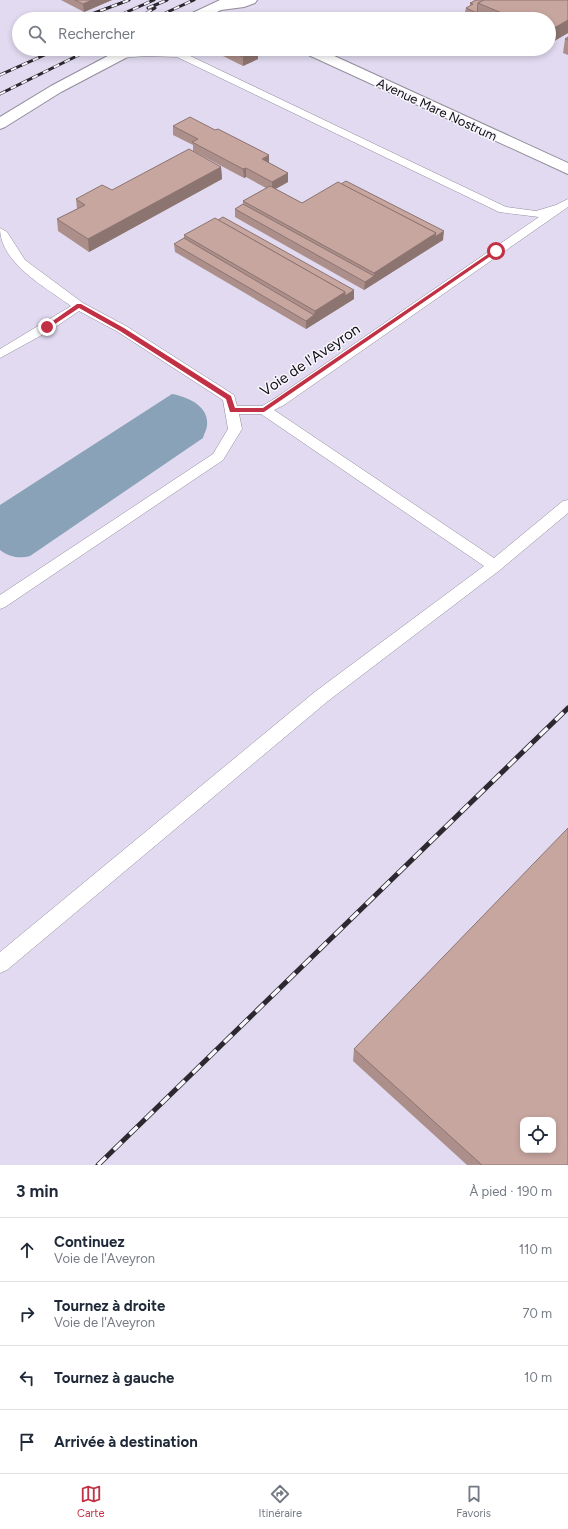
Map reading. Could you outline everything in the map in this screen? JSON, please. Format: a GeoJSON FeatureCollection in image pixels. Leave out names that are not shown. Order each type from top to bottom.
{"type":"FeatureCollection","features":[{"type":"Feature","properties":{"kind":"street"},"geometry":{"type":"LineString","coordinates":[[206,12],[231,0]]}},
{"type":"Feature","properties":{"kind":"street"},"geometry":{"type":"LineString","coordinates":[[218,6],[239,4],[250,0]]}},
{"type":"Feature","properties":{"kind":"street"},"geometry":{"type":"LineString","coordinates":[[218,6],[228,12]]}},
{"type":"Feature","properties":{"kind":"street"},"geometry":{"type":"LineString","coordinates":[[0,124],[56,89],[118,56]]}},
{"type":"Feature","properties":{"kind":"street","name":"Avenue Mare Nostrum"},"geometry":{"type":"LineString","coordinates":[[321,56],[568,169]]}},
{"type":"Feature","properties":{"kind":"lane"},"geometry":{"type":"LineString","coordinates":[[187,56],[503,210],[536,214],[563,205]]}},
{"type":"Feature","properties":{"kind":"lane","name":"Voie de l'Aveyron"},"geometry":{"type":"LineString","coordinates":[[232,410],[264,410],[279,402],[563,205]]}},
{"type":"Feature","properties":{"kind":"lane"},"geometry":{"type":"LineString","coordinates":[[0,231],[20,262],[79,306],[122,329],[229,398],[235,429],[218,456],[0,603]]}},
{"type":"Feature","properties":{"kind":"lane"},"geometry":{"type":"LineString","coordinates":[[0,354],[47,327],[79,306]]}},
{"type":"Feature","properties":{"kind":"lane"},"geometry":{"type":"LineString","coordinates":[[264,410],[495,566]]}},
{"type":"Feature","properties":{"kind":"lane"},"geometry":{"type":"LineString","coordinates":[[0,964],[322,696],[495,566],[568,505]]}},
{"type":"Feature","properties":{"kind":"shaded area"},"geometry":{"type":"Polygon","coordinates":[[[0,0],[568,0],[568,1165],[0,1165],[0,0]]]}},
{"type":"Feature","properties":{"kind":"water"},"geometry":{"type":"Polygon","coordinates":[[[172,394],[191,400],[205,413],[207,418],[207,428],[203,438],[30,556],[15,557],[0,550],[0,505],[172,394]]]}},
{"type":"Feature","properties":{"kind":"building"},"geometry":{"type":"Polygon","coordinates":[[[75,0],[92,0],[83,4],[75,0]]]}},
{"type":"Feature","properties":{"kind":"building"},"geometry":{"type":"Polygon","coordinates":[[[476,0],[484,0],[478,3],[477,12],[466,8],[473,4],[470,3],[476,0]]]}},
{"type":"Feature","properties":{"kind":"building"},"geometry":{"type":"Polygon","coordinates":[[[484,0],[568,0],[568,20],[556,27],[556,12],[499,12],[478,3],[484,0]]]}},
{"type":"Feature","properties":{"kind":"building"},"geometry":{"type":"Polygon","coordinates":[[[190,117],[215,130],[218,129],[269,155],[262,159],[288,173],[272,182],[246,168],[243,169],[192,142],[198,139],[173,126],[190,117]]]}},
{"type":"Feature","properties":{"kind":"building"},"geometry":{"type":"Polygon","coordinates":[[[189,149],[221,167],[88,239],[57,219],[85,205],[76,199],[102,185],[112,190],[189,149]]]}},
{"type":"Feature","properties":{"kind":"building"},"geometry":{"type":"Polygon","coordinates":[[[346,181],[444,231],[435,237],[436,233],[341,184],[346,181]]]}},
{"type":"Feature","properties":{"kind":"building"},"geometry":{"type":"Polygon","coordinates":[[[338,182],[436,233],[374,273],[243,201],[270,186],[302,203],[338,182]]]}},
{"type":"Feature","properties":{"kind":"building"},"geometry":{"type":"Polygon","coordinates":[[[243,204],[374,276],[365,282],[235,209],[243,204]]]}},
{"type":"Feature","properties":{"kind":"building"},"geometry":{"type":"Polygon","coordinates":[[[223,217],[354,290],[345,296],[345,292],[218,220],[223,217]]]}},
{"type":"Feature","properties":{"kind":"building"},"geometry":{"type":"Polygon","coordinates":[[[215,218],[345,292],[315,311],[184,235],[215,218]]]}},
{"type":"Feature","properties":{"kind":"building"},"geometry":{"type":"Polygon","coordinates":[[[184,238],[314,315],[306,321],[174,244],[184,238]]]}},
{"type":"Feature","properties":{"kind":"building"},"geometry":{"type":"Polygon","coordinates":[[[568,828],[568,1165],[482,1165],[354,1049],[568,828]]]}},
{"type":"Feature","properties":{"kind":"railway"},"geometry":{"type":"LineString","coordinates":[[97,12],[129,0]]}},
{"type":"Feature","properties":{"kind":"railway"},"geometry":{"type":"LineString","coordinates":[[127,12],[154,0]]}},
{"type":"Feature","properties":{"kind":"railway"},"geometry":{"type":"LineString","coordinates":[[148,8],[167,0]]}},
{"type":"Feature","properties":{"kind":"railway"},"geometry":{"type":"LineString","coordinates":[[167,12],[194,0]]}},
{"type":"Feature","properties":{"kind":"railway"},"geometry":{"type":"LineString","coordinates":[[148,12],[155,8]]}},
{"type":"Feature","properties":{"kind":"railway"},"geometry":{"type":"LineString","coordinates":[[0,75],[42,56]]}},
{"type":"Feature","properties":{"kind":"railway"},"geometry":{"type":"LineString","coordinates":[[0,94],[77,56]]}},
{"type":"Feature","properties":{"kind":"railway"},"geometry":{"type":"LineString","coordinates":[[98,1165],[568,708]]}},
{"type":"Feature","properties":{"kind":"route"},"geometry":{"type":"LineString","coordinates":[[47,327],[79,306],[122,329],[229,398],[232,410],[264,410],[279,402],[496,251]]}}]}
